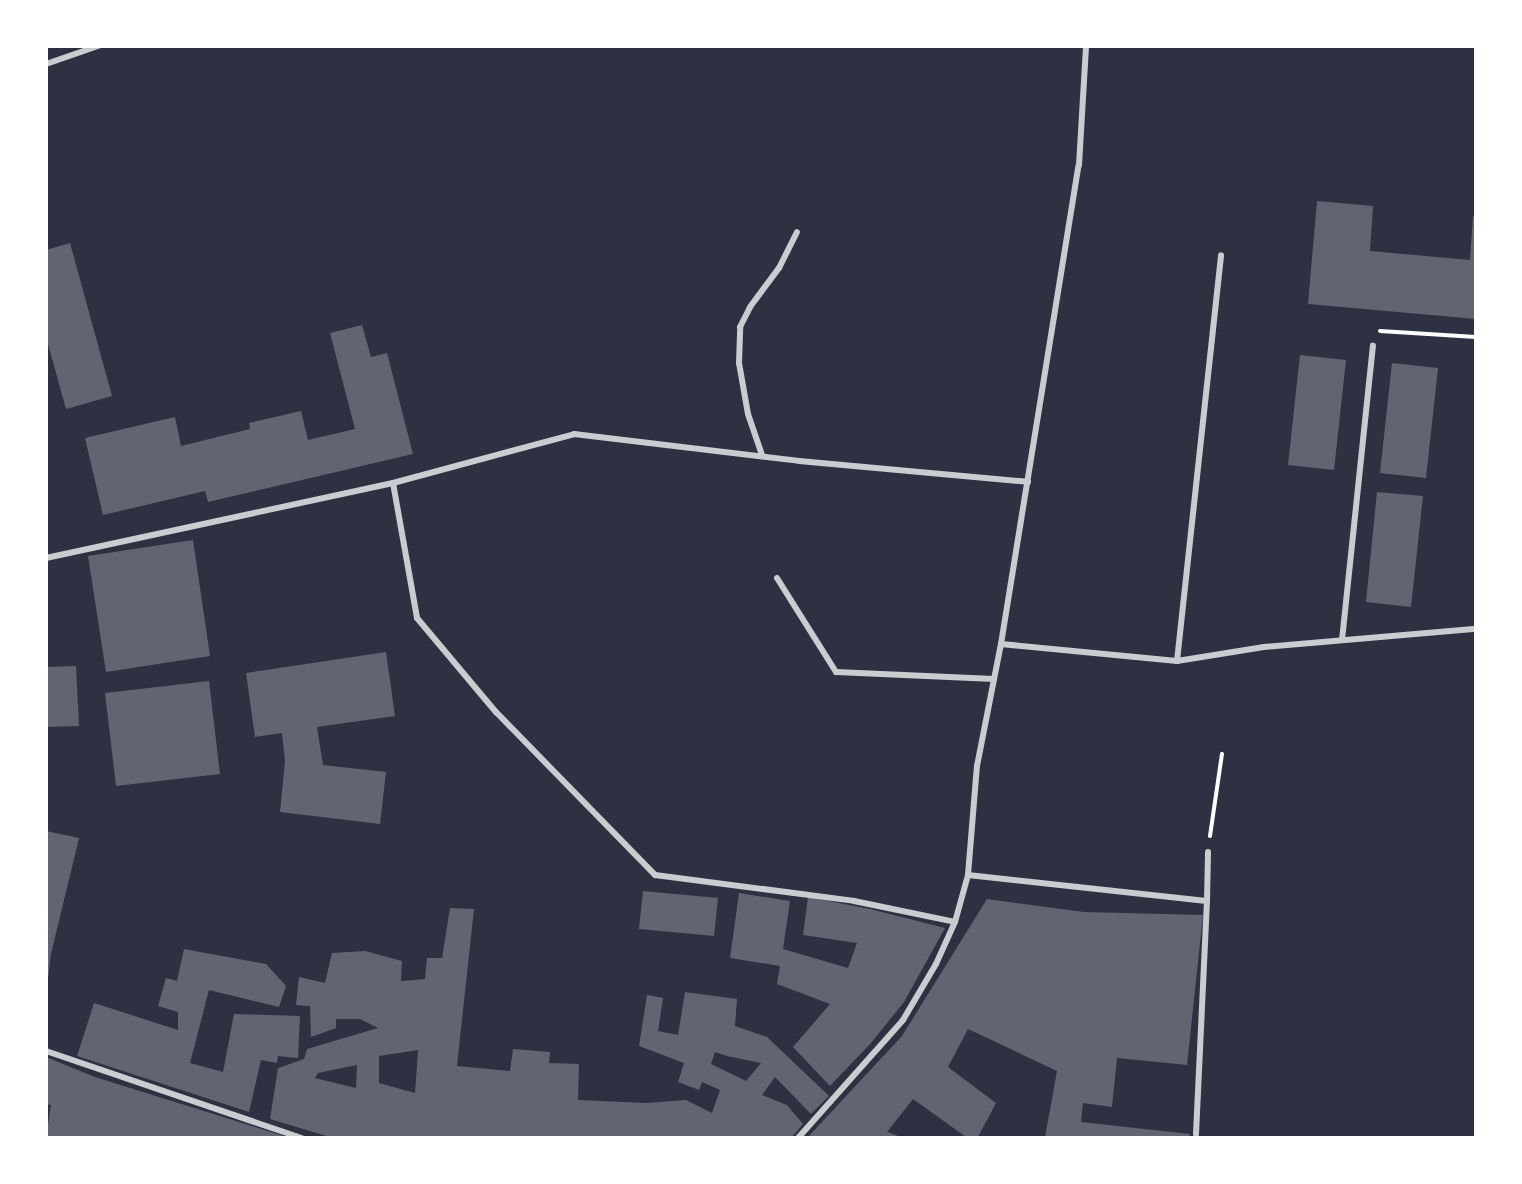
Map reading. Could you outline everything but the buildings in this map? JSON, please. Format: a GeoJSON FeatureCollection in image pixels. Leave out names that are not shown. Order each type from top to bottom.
{"type":"FeatureCollection","features":[{"type":"Feature","properties":{"kind":"street"},"geometry":{"type":"LineString","coordinates":[[46,64],[98,46]]}},
{"type":"Feature","properties":{"kind":"street"},"geometry":{"type":"LineString","coordinates":[[798,1137],[903,1020],[936,964],[955,922],[968,875],[977,766],[1001,644],[1079,165],[1086,46]]}},
{"type":"Feature","properties":{"kind":"street"},"geometry":{"type":"LineString","coordinates":[[762,455],[748,414],[739,363],[740,327],[750,307],[779,268],[797,232]]}},
{"type":"Feature","properties":{"kind":"street"},"geometry":{"type":"LineString","coordinates":[[1177,661],[1221,255]]}},
{"type":"Feature","properties":{"kind":"street"},"geometry":{"type":"LineString","coordinates":[[1342,640],[1372,346]]}},
{"type":"Feature","properties":{"kind":"street"},"geometry":{"type":"LineString","coordinates":[[46,558],[393,483],[574,434],[1028,482]]}},
{"type":"Feature","properties":{"kind":"street"},"geometry":{"type":"LineString","coordinates":[[393,483],[417,618],[496,712],[655,875],[854,901],[955,922]]}},
{"type":"Feature","properties":{"kind":"street"},"geometry":{"type":"LineString","coordinates":[[777,578],[836,672],[994,679]]}},
{"type":"Feature","properties":{"kind":"street"},"geometry":{"type":"LineString","coordinates":[[1001,644],[1177,661],[1264,647],[1476,629]]}},
{"type":"Feature","properties":{"kind":"street"},"geometry":{"type":"LineString","coordinates":[[1196,1134],[1208,852]]}},
{"type":"Feature","properties":{"kind":"street"},"geometry":{"type":"LineString","coordinates":[[968,875],[1207,901]]}},
{"type":"Feature","properties":{"kind":"street"},"geometry":{"type":"LineString","coordinates":[[47,1052],[302,1137]]}},
{"type":"Feature","properties":{"kind":"path"},"geometry":{"type":"LineString","coordinates":[[1372,346],[1377,331],[1476,337]]}},
{"type":"Feature","properties":{"kind":"path"},"geometry":{"type":"LineString","coordinates":[[1208,852],[1222,753]]}}]}
